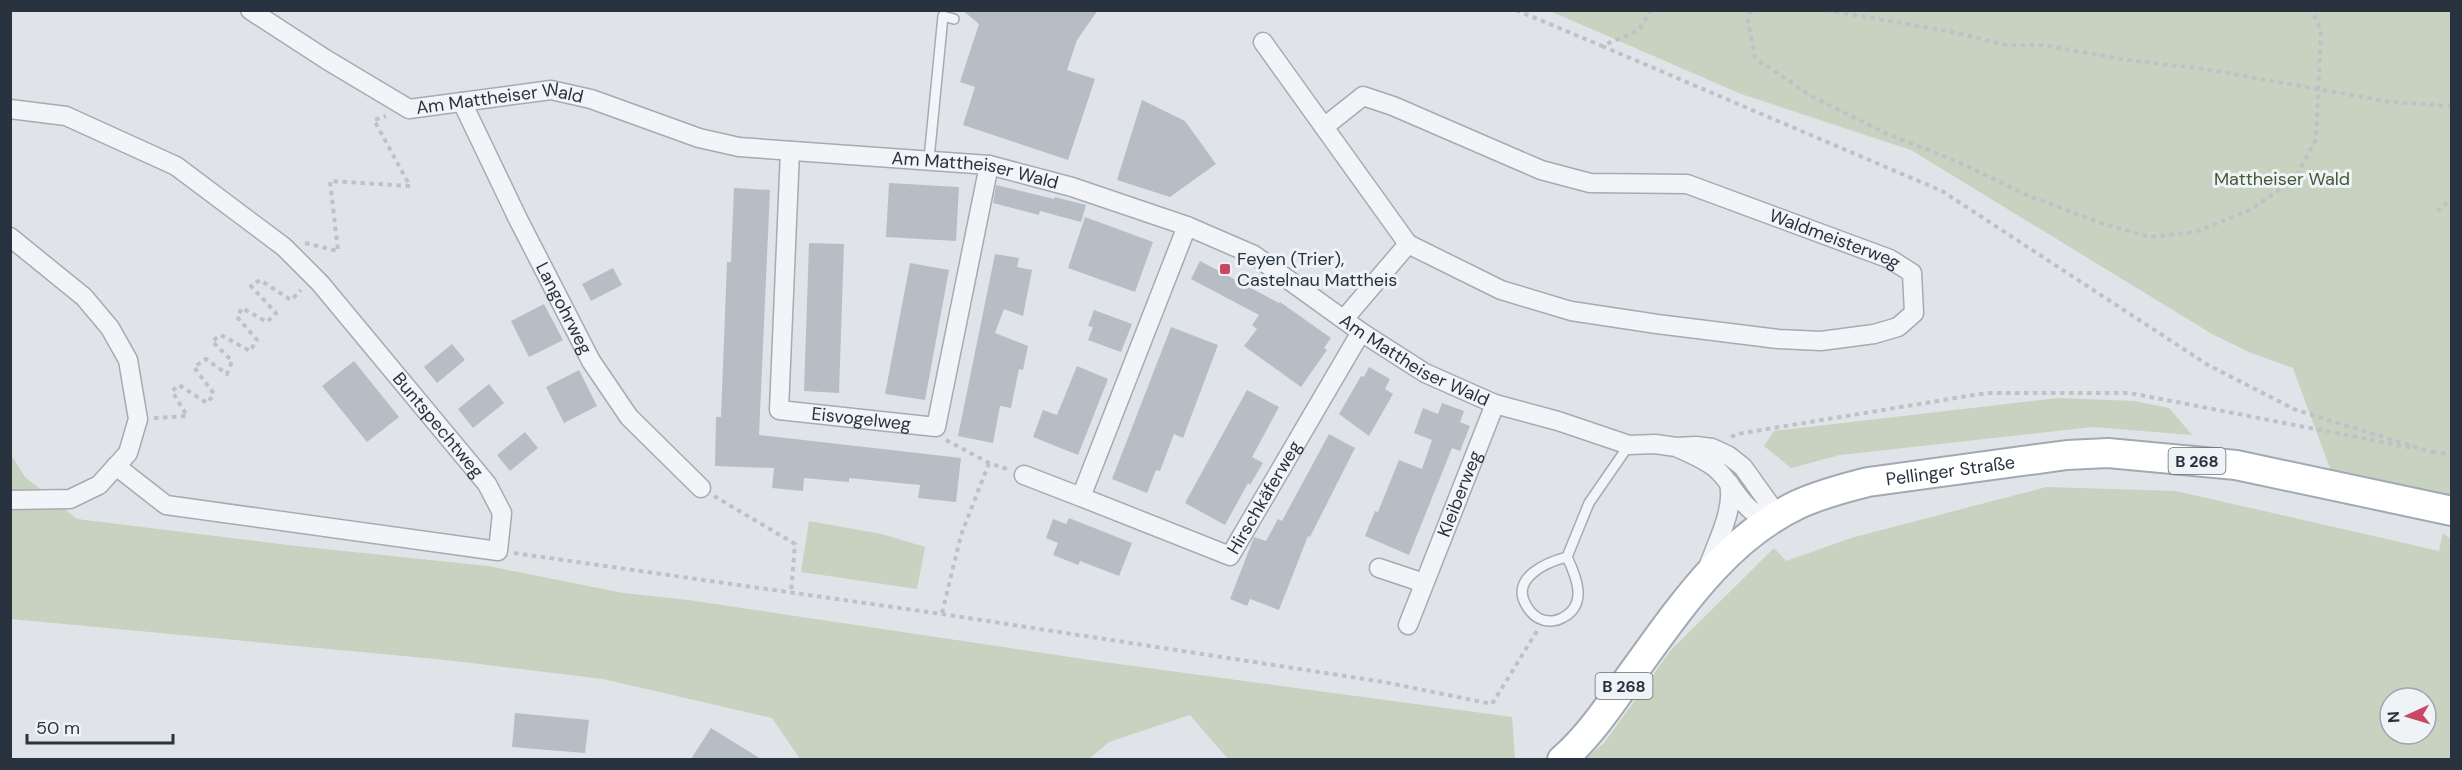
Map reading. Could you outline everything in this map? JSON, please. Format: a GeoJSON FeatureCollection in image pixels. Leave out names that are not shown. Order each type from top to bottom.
{"type":"FeatureCollection","features":[{"type":"Feature","properties":{"kind":"main road","name":"Pellinger Straße"},"geometry":{"type":"LineString","coordinates":[[1562,759],[1576,747],[1596,723],[1704,579],[1734,548],[1778,516],[1819,496],[1868,482],[2067,455],[2108,453],[2236,465],[2451,511]]}},
{"type":"Feature","properties":{"kind":"street","name":"Am Mattheiser Wald"},"geometry":{"type":"LineString","coordinates":[[250,10],[409,109],[551,90],[591,99],[699,138],[738,147],[989,165],[1072,187],[1187,226],[1254,255],[1361,332],[1425,373],[1495,404],[1629,445],[1655,444],[1712,448],[1729,456],[1743,467],[1778,516],[1768,518],[1751,512],[1716,468],[1676,447]]}},
{"type":"Feature","properties":{"kind":"street","name":"Waldmeisterweg"},"geometry":{"type":"LineString","coordinates":[[1263,42],[1324,127],[1408,244],[1501,290],[1571,311],[1778,339],[1821,341],[1874,334],[1898,327],[1914,313],[1912,273],[1890,259],[1687,184],[1590,183],[1541,170],[1393,106],[1363,96],[1324,127]]}},
{"type":"Feature","properties":{"kind":"street","name":"Langohrweg"},"geometry":{"type":"LineString","coordinates":[[462,102],[518,219],[591,361],[629,417],[701,488]]}},
{"type":"Feature","properties":{"kind":"street","name":"Buntspechtweg"},"geometry":{"type":"LineString","coordinates":[[10,109],[66,116],[176,166],[284,247],[320,283],[487,484],[502,513],[498,551]]}},
{"type":"Feature","properties":{"kind":"street","name":"Eisvogelweg"},"geometry":{"type":"LineString","coordinates":[[790,151],[778,410],[936,428],[989,165]]}},
{"type":"Feature","properties":{"kind":"street"},"geometry":{"type":"LineString","coordinates":[[1081,497],[1187,226]]}},
{"type":"Feature","properties":{"kind":"street"},"geometry":{"type":"LineString","coordinates":[[10,237],[84,297],[110,328],[128,360],[138,419],[128,453],[99,485],[70,499],[10,500]]}},
{"type":"Feature","properties":{"kind":"street"},"geometry":{"type":"LineString","coordinates":[[1344,319],[1408,244]]}},
{"type":"Feature","properties":{"kind":"street","name":"Hirschkäferweg"},"geometry":{"type":"LineString","coordinates":[[1024,474],[1230,555],[1361,332]]}},
{"type":"Feature","properties":{"kind":"street","name":"Kleiberweg"},"geometry":{"type":"LineString","coordinates":[[1408,625],[1495,404]]}},
{"type":"Feature","properties":{"kind":"street"},"geometry":{"type":"LineString","coordinates":[[116,466],[166,505],[498,551]]}},
{"type":"Feature","properties":{"kind":"street"},"geometry":{"type":"LineString","coordinates":[[1704,579],[1729,514],[1732,498],[1729,483]]}},
{"type":"Feature","properties":{"kind":"street"},"geometry":{"type":"LineString","coordinates":[[1379,568],[1424,583]]}},
{"type":"Feature","properties":{"kind":"lane"},"geometry":{"type":"LineString","coordinates":[[929,159],[943,16],[954,19]]}},
{"type":"Feature","properties":{"kind":"lane"},"geometry":{"type":"LineString","coordinates":[[1567,557],[1576,576],[1579,590],[1577,604],[1569,615],[1557,621],[1543,620],[1532,614],[1524,603],[1523,589],[1528,577],[1538,568],[1567,557],[1589,503],[1629,445]]}},
{"type":"Feature","properties":{"kind":"path"},"geometry":{"type":"LineString","coordinates":[[1516,10],[1942,190],[2208,365],[2296,410],[2435,453]]}},
{"type":"Feature","properties":{"kind":"path"},"geometry":{"type":"LineString","coordinates":[[1602,46],[1640,30],[1651,10]]}},
{"type":"Feature","properties":{"kind":"path"},"geometry":{"type":"LineString","coordinates":[[1751,10],[1748,21],[1755,58],[1810,96],[1887,134],[1956,161],[2029,196],[2101,223],[2150,237],[2195,232],[2250,210],[2295,179],[2316,139],[2321,30],[2312,10]]}},
{"type":"Feature","properties":{"kind":"path"},"geometry":{"type":"LineString","coordinates":[[1826,10],[1937,29],[2006,45],[2052,46],[2120,59],[2204,69],[2391,102],[2451,106]]}},
{"type":"Feature","properties":{"kind":"path"},"geometry":{"type":"LineString","coordinates":[[284,247],[307,242],[338,251],[330,181],[410,186],[374,120],[409,109]]}},
{"type":"Feature","properties":{"kind":"path"},"geometry":{"type":"LineString","coordinates":[[2438,211],[2451,199]]}},
{"type":"Feature","properties":{"kind":"path"},"geometry":{"type":"LineString","coordinates":[[138,419],[187,416],[172,391],[179,385],[207,403],[214,393],[194,367],[206,359],[227,374],[232,361],[212,341],[221,335],[250,351],[257,340],[237,317],[242,308],[267,322],[276,313],[251,286],[260,280],[291,300],[301,290],[294,284]]}},
{"type":"Feature","properties":{"kind":"path"},"geometry":{"type":"LineString","coordinates":[[1712,448],[1737,434],[1986,393],[2130,393],[2435,453],[2451,454]]}},
{"type":"Feature","properties":{"kind":"path"},"geometry":{"type":"LineString","coordinates":[[936,428],[939,436],[989,463],[961,535],[942,614]]}},
{"type":"Feature","properties":{"kind":"path"},"geometry":{"type":"LineString","coordinates":[[701,488],[795,544],[791,593]]}},
{"type":"Feature","properties":{"kind":"path"},"geometry":{"type":"LineString","coordinates":[[498,551],[942,614],[1384,682],[1492,704],[1543,620]]}},
{"type":"Feature","properties":{"kind":"green space","name":"Mattheiser Wald"},"geometry":{"type":"Polygon","coordinates":[[[1550,11],[2451,11],[2451,498],[2332,474],[2293,368],[2251,353],[2212,334],[1911,150],[1741,94],[1550,11]]]}},
{"type":"Feature","properties":{"kind":"green space"},"geometry":{"type":"Polygon","coordinates":[[[2058,398],[2135,401],[2169,408],[2192,435],[2093,427],[1840,455],[1791,468],[1764,446],[1774,431],[2058,398]]]}},
{"type":"Feature","properties":{"kind":"green space"},"geometry":{"type":"Polygon","coordinates":[[[10,453],[25,477],[77,519],[296,546],[488,566],[623,593],[688,600],[1104,662],[1512,717],[1515,759],[1228,759],[1190,715],[1109,742],[1089,759],[800,759],[772,718],[603,679],[446,660],[11,619],[10,453]]]}},
{"type":"Feature","properties":{"kind":"green space"},"geometry":{"type":"Polygon","coordinates":[[[2046,487],[2176,491],[2439,551],[2443,533],[2452,540],[2451,759],[1585,759],[1604,743],[1671,650],[1774,548],[1786,561],[1851,538],[2046,487]]]}},
{"type":"Feature","properties":{"kind":"green space"},"geometry":{"type":"Polygon","coordinates":[[[809,521],[882,534],[925,547],[917,589],[801,572],[809,521]]]}},
{"type":"Feature","properties":{"kind":"building"},"geometry":{"type":"Polygon","coordinates":[[[962,10],[1098,10],[1077,40],[1067,70],[1095,79],[1068,160],[963,125],[975,87],[960,82],[979,24],[962,10]]]}},
{"type":"Feature","properties":{"kind":"building"},"geometry":{"type":"Polygon","coordinates":[[[1142,100],[1185,121],[1216,164],[1170,197],[1117,180],[1142,100]]]}},
{"type":"Feature","properties":{"kind":"building"},"geometry":{"type":"Polygon","coordinates":[[[889,183],[959,187],[956,241],[886,237],[889,183]]]}},
{"type":"Feature","properties":{"kind":"building"},"geometry":{"type":"Polygon","coordinates":[[[996,185],[1086,205],[1081,222],[1040,211],[1039,215],[993,203],[996,185]]]}},
{"type":"Feature","properties":{"kind":"building"},"geometry":{"type":"Polygon","coordinates":[[[734,188],[770,190],[759,435],[961,458],[956,502],[918,498],[920,485],[849,478],[849,482],[804,478],[803,491],[772,488],[774,468],[715,466],[716,417],[721,417],[727,262],[731,262],[734,188]]]}},
{"type":"Feature","properties":{"kind":"building"},"geometry":{"type":"Polygon","coordinates":[[[1085,217],[1153,242],[1135,292],[1068,268],[1085,217]]]}},
{"type":"Feature","properties":{"kind":"building"},"geometry":{"type":"Polygon","coordinates":[[[809,243],[844,244],[839,393],[804,391],[809,243]]]}},
{"type":"Feature","properties":{"kind":"building"},"geometry":{"type":"Polygon","coordinates":[[[995,254],[1019,258],[1017,267],[1032,270],[1023,316],[1004,309],[995,333],[1028,346],[1023,370],[1019,369],[1011,408],[1000,406],[993,443],[958,436],[995,254]]]}},
{"type":"Feature","properties":{"kind":"building"},"geometry":{"type":"Polygon","coordinates":[[[1200,261],[1280,302],[1331,338],[1324,348],[1327,350],[1301,387],[1244,346],[1257,329],[1252,325],[1259,315],[1191,279],[1200,261]]]}},
{"type":"Feature","properties":{"kind":"building"},"geometry":{"type":"Polygon","coordinates":[[[910,263],[949,270],[925,400],[885,394],[910,263]]]}},
{"type":"Feature","properties":{"kind":"building"},"geometry":{"type":"Polygon","coordinates":[[[613,268],[622,285],[591,301],[582,284],[613,268]]]}},
{"type":"Feature","properties":{"kind":"building"},"geometry":{"type":"Polygon","coordinates":[[[544,304],[563,340],[529,357],[511,321],[544,304]]]}},
{"type":"Feature","properties":{"kind":"building"},"geometry":{"type":"Polygon","coordinates":[[[1094,310],[1132,324],[1121,352],[1088,340],[1093,327],[1088,326],[1094,310]]]}},
{"type":"Feature","properties":{"kind":"building"},"geometry":{"type":"Polygon","coordinates":[[[1171,327],[1218,345],[1183,438],[1174,434],[1160,471],[1156,470],[1147,493],[1112,479],[1171,327]]]}},
{"type":"Feature","properties":{"kind":"building"},"geometry":{"type":"Polygon","coordinates":[[[452,344],[465,360],[437,383],[424,367],[452,344]]]}},
{"type":"Feature","properties":{"kind":"building"},"geometry":{"type":"Polygon","coordinates":[[[354,361],[399,417],[367,442],[322,386],[354,361]]]}},
{"type":"Feature","properties":{"kind":"building"},"geometry":{"type":"Polygon","coordinates":[[[1077,366],[1108,379],[1078,455],[1033,437],[1043,410],[1057,415],[1077,366]]]}},
{"type":"Feature","properties":{"kind":"building"},"geometry":{"type":"Polygon","coordinates":[[[1369,367],[1390,379],[1385,389],[1393,394],[1369,436],[1339,414],[1361,376],[1364,377],[1369,367]]]}},
{"type":"Feature","properties":{"kind":"building"},"geometry":{"type":"Polygon","coordinates":[[[579,370],[597,406],[564,423],[546,387],[579,370]]]}},
{"type":"Feature","properties":{"kind":"building"},"geometry":{"type":"Polygon","coordinates":[[[489,384],[504,403],[473,428],[458,409],[489,384]]]}},
{"type":"Feature","properties":{"kind":"building"},"geometry":{"type":"Polygon","coordinates":[[[1247,390],[1279,407],[1252,457],[1263,463],[1250,485],[1248,483],[1225,525],[1185,503],[1247,390]]]}},
{"type":"Feature","properties":{"kind":"building"},"geometry":{"type":"Polygon","coordinates":[[[1442,403],[1464,411],[1460,422],[1470,426],[1460,451],[1452,448],[1409,555],[1365,536],[1375,511],[1378,512],[1399,460],[1422,469],[1432,440],[1414,433],[1423,408],[1438,414],[1442,403]]]}},
{"type":"Feature","properties":{"kind":"building"},"geometry":{"type":"Polygon","coordinates":[[[525,432],[538,448],[510,471],[497,455],[525,432]]]}},
{"type":"Feature","properties":{"kind":"building"},"geometry":{"type":"Polygon","coordinates":[[[1329,434],[1355,448],[1310,537],[1308,536],[1279,610],[1250,599],[1247,606],[1230,599],[1254,537],[1266,541],[1278,519],[1282,521],[1329,434]]]}},
{"type":"Feature","properties":{"kind":"building"},"geometry":{"type":"Polygon","coordinates":[[[1069,518],[1132,543],[1119,576],[1080,561],[1078,565],[1053,555],[1058,543],[1046,538],[1053,519],[1066,524],[1069,518]]]}},
{"type":"Feature","properties":{"kind":"building"},"geometry":{"type":"Polygon","coordinates":[[[515,713],[589,720],[585,753],[512,747],[515,713]]]}},
{"type":"Feature","properties":{"kind":"building"},"geometry":{"type":"Polygon","coordinates":[[[711,728],[761,759],[691,759],[711,728]]]}},
{"type":"Feature","properties":{"kind":"place","name":"Feyen (Trier), Castelnau Mattheis"},"geometry":{"type":"Point","coordinates":[1225,269]}}]}
